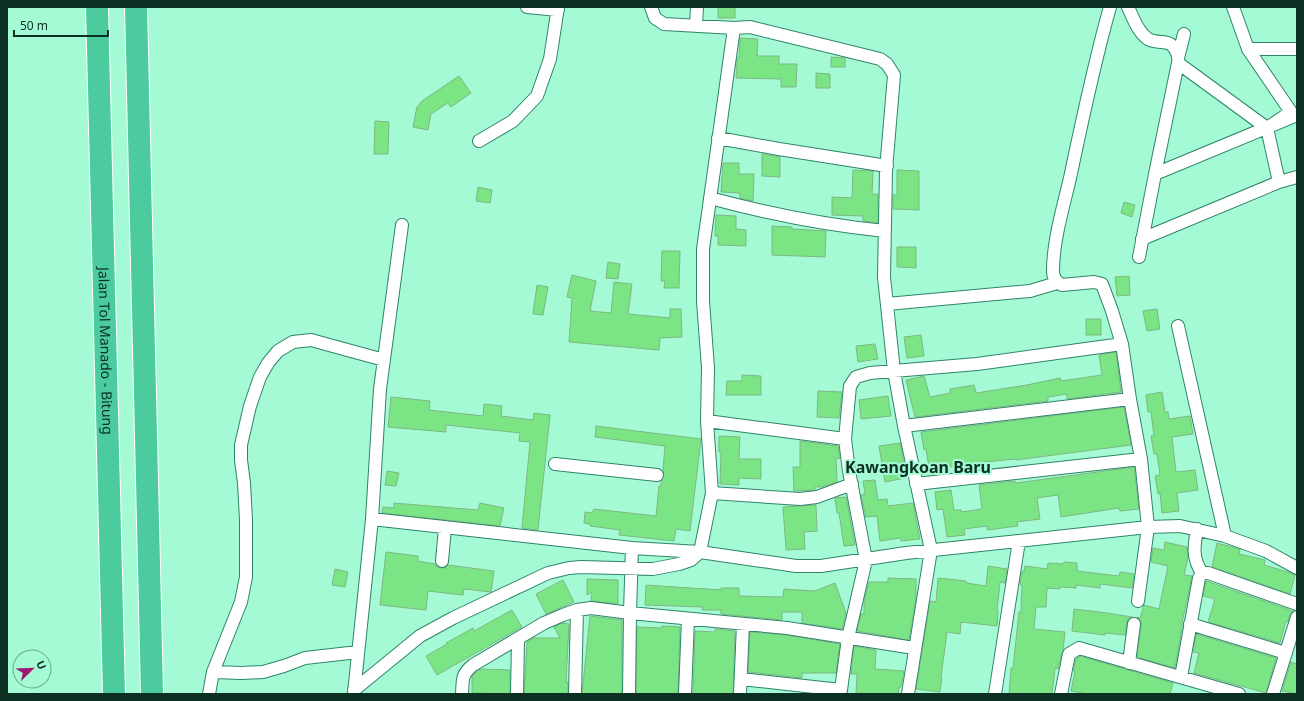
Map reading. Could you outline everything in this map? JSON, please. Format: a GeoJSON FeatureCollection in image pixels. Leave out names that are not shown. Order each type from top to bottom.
{"type":"FeatureCollection","features":[{"type":"Feature","properties":{"kind":"highway","name":"Jalan Tol Manado - Bitung"},"geometry":{"type":"LineString","coordinates":[[97,7],[114,694]]}},
{"type":"Feature","properties":{"kind":"highway"},"geometry":{"type":"LineString","coordinates":[[136,7],[152,694]]}},
{"type":"Feature","properties":{"kind":"highway"},"geometry":{"type":"LineString","coordinates":[[107,694],[113,654]]}},
{"type":"Feature","properties":{"kind":"street"},"geometry":{"type":"LineString","coordinates":[[479,141],[513,121],[537,96],[550,59],[558,9],[527,7]]}},
{"type":"Feature","properties":{"kind":"street"},"geometry":{"type":"LineString","coordinates":[[651,7],[655,18],[664,24],[758,28],[880,59],[887,64],[894,75],[887,166],[884,269],[894,371],[904,426],[931,550],[914,648],[908,694]]}},
{"type":"Feature","properties":{"kind":"street"},"geometry":{"type":"LineString","coordinates":[[696,26],[697,7]]}},
{"type":"Feature","properties":{"kind":"street"},"geometry":{"type":"LineString","coordinates":[[1057,283],[1053,272],[1055,248],[1088,94],[1110,7]]}},
{"type":"Feature","properties":{"kind":"street"},"geometry":{"type":"LineString","coordinates":[[1128,7],[1140,31],[1149,40],[1169,43],[1176,49],[1178,60],[1266,128],[1279,182]]}},
{"type":"Feature","properties":{"kind":"street"},"geometry":{"type":"LineString","coordinates":[[1154,174],[1266,128],[1295,112],[1248,49],[1233,7]]}},
{"type":"Feature","properties":{"kind":"street"},"geometry":{"type":"LineString","coordinates":[[354,692],[420,636],[453,618],[548,573],[581,567],[653,569],[680,564],[691,560],[700,552],[712,493],[707,421],[708,368],[703,301],[703,249],[734,28]]}},
{"type":"Feature","properties":{"kind":"street"},"geometry":{"type":"LineString","coordinates":[[1139,257],[1154,174],[1184,34]]}},
{"type":"Feature","properties":{"kind":"street"},"geometry":{"type":"LineString","coordinates":[[1248,49],[1297,49]]}},
{"type":"Feature","properties":{"kind":"street"},"geometry":{"type":"LineString","coordinates":[[718,138],[887,166]]}},
{"type":"Feature","properties":{"kind":"street"},"geometry":{"type":"LineString","coordinates":[[1142,238],[1297,176]]}},
{"type":"Feature","properties":{"kind":"street"},"geometry":{"type":"LineString","coordinates":[[710,198],[754,210],[798,219],[841,227],[885,231]]}},
{"type":"Feature","properties":{"kind":"street"},"geometry":{"type":"LineString","coordinates":[[354,692],[372,519],[380,389],[402,225]]}},
{"type":"Feature","properties":{"kind":"street"},"geometry":{"type":"LineString","coordinates":[[887,304],[1030,291],[1057,283],[1062,285],[1094,282],[1102,284],[1122,344],[1141,459],[1148,527],[1138,602]]}},
{"type":"Feature","properties":{"kind":"street"},"geometry":{"type":"LineString","coordinates":[[1178,326],[1226,536]]}},
{"type":"Feature","properties":{"kind":"street"},"geometry":{"type":"LineString","coordinates":[[208,694],[213,672],[241,602],[246,577],[246,520],[241,445],[250,406],[260,377],[268,363],[278,351],[293,342],[311,340],[384,360]]}},
{"type":"Feature","properties":{"kind":"street"},"geometry":{"type":"LineString","coordinates":[[740,679],[841,692],[848,638],[866,560],[852,484],[846,439],[850,386],[856,377],[870,373],[977,364],[1122,344]]}},
{"type":"Feature","properties":{"kind":"street"},"geometry":{"type":"LineString","coordinates":[[904,426],[1130,399]]}},
{"type":"Feature","properties":{"kind":"street"},"geometry":{"type":"LineString","coordinates":[[707,421],[846,439]]}},
{"type":"Feature","properties":{"kind":"street"},"geometry":{"type":"LineString","coordinates":[[916,484],[1141,459]]}},
{"type":"Feature","properties":{"kind":"street"},"geometry":{"type":"LineString","coordinates":[[555,464],[657,475]]}},
{"type":"Feature","properties":{"kind":"street"},"geometry":{"type":"LineString","coordinates":[[712,493],[800,499],[817,497],[852,484]]}},
{"type":"Feature","properties":{"kind":"street"},"geometry":{"type":"LineString","coordinates":[[372,519],[632,548],[700,552],[796,566],[821,566],[931,550],[1148,527],[1175,526],[1226,536],[1266,551],[1297,568]]}},
{"type":"Feature","properties":{"kind":"street"},"geometry":{"type":"LineString","coordinates":[[442,561],[445,528]]}},
{"type":"Feature","properties":{"kind":"street"},"geometry":{"type":"LineString","coordinates":[[1196,529],[1194,546],[1195,561],[1202,573]]}},
{"type":"Feature","properties":{"kind":"street"},"geometry":{"type":"LineString","coordinates":[[995,694],[1019,541]]}},
{"type":"Feature","properties":{"kind":"street"},"geometry":{"type":"LineString","coordinates":[[629,694],[632,548]]}},
{"type":"Feature","properties":{"kind":"street"},"geometry":{"type":"LineString","coordinates":[[1202,573],[1208,573],[1297,604]]}},
{"type":"Feature","properties":{"kind":"street"},"geometry":{"type":"LineString","coordinates":[[1181,677],[1199,578],[1202,573]]}},
{"type":"Feature","properties":{"kind":"street"},"geometry":{"type":"LineString","coordinates":[[462,694],[462,679],[464,672],[473,665],[518,640],[544,623],[563,614],[591,608],[787,628],[914,648]]}},
{"type":"Feature","properties":{"kind":"street"},"geometry":{"type":"LineString","coordinates":[[575,694],[577,610]]}},
{"type":"Feature","properties":{"kind":"street"},"geometry":{"type":"LineString","coordinates":[[1274,694],[1297,617]]}},
{"type":"Feature","properties":{"kind":"street"},"geometry":{"type":"LineString","coordinates":[[685,694],[688,619]]}},
{"type":"Feature","properties":{"kind":"street"},"geometry":{"type":"LineString","coordinates":[[740,694],[743,624]]}},
{"type":"Feature","properties":{"kind":"street"},"geometry":{"type":"LineString","coordinates":[[1129,662],[1134,624]]}},
{"type":"Feature","properties":{"kind":"street"},"geometry":{"type":"LineString","coordinates":[[1190,624],[1286,652]]}},
{"type":"Feature","properties":{"kind":"street"},"geometry":{"type":"LineString","coordinates":[[517,694],[518,640]]}},
{"type":"Feature","properties":{"kind":"street"},"geometry":{"type":"LineString","coordinates":[[1061,694],[1069,654],[1079,648],[1181,677],[1209,690],[1239,694]]}},
{"type":"Feature","properties":{"kind":"street"},"geometry":{"type":"LineString","coordinates":[[213,672],[241,674],[262,672],[305,658],[358,652]]}},
{"type":"Feature","properties":{"kind":"building"},"geometry":{"type":"Polygon","coordinates":[[[718,7],[735,7],[735,18],[718,18],[718,7]]]}},
{"type":"Feature","properties":{"kind":"building"},"geometry":{"type":"Polygon","coordinates":[[[740,38],[758,39],[757,56],[779,56],[779,64],[797,64],[796,87],[781,87],[781,79],[736,78],[740,38]]]}},
{"type":"Feature","properties":{"kind":"building"},"geometry":{"type":"Polygon","coordinates":[[[831,57],[845,58],[845,67],[831,67],[831,57]]]}},
{"type":"Feature","properties":{"kind":"building"},"geometry":{"type":"Polygon","coordinates":[[[816,73],[830,74],[830,88],[816,88],[816,73]]]}},
{"type":"Feature","properties":{"kind":"building"},"geometry":{"type":"Polygon","coordinates":[[[459,76],[471,93],[451,107],[448,103],[431,114],[428,130],[413,127],[417,107],[422,101],[459,76]]]}},
{"type":"Feature","properties":{"kind":"building"},"geometry":{"type":"Polygon","coordinates":[[[375,121],[389,122],[388,154],[374,154],[375,121]]]}},
{"type":"Feature","properties":{"kind":"building"},"geometry":{"type":"Polygon","coordinates":[[[762,154],[780,157],[780,177],[762,176],[762,154]]]}},
{"type":"Feature","properties":{"kind":"building"},"geometry":{"type":"Polygon","coordinates":[[[723,163],[739,163],[739,174],[754,174],[753,201],[740,198],[740,193],[721,192],[723,163]]]}},
{"type":"Feature","properties":{"kind":"building"},"geometry":{"type":"Polygon","coordinates":[[[853,170],[873,171],[872,194],[878,194],[878,223],[863,221],[863,216],[832,215],[832,197],[852,198],[853,170]]]}},
{"type":"Feature","properties":{"kind":"building"},"geometry":{"type":"Polygon","coordinates":[[[897,170],[919,171],[919,210],[893,209],[893,195],[897,195],[897,170]]]}},
{"type":"Feature","properties":{"kind":"building"},"geometry":{"type":"Polygon","coordinates":[[[478,187],[492,190],[490,203],[476,201],[478,187]]]}},
{"type":"Feature","properties":{"kind":"building"},"geometry":{"type":"Polygon","coordinates":[[[1124,202],[1135,205],[1132,217],[1121,213],[1124,202]]]}},
{"type":"Feature","properties":{"kind":"building"},"geometry":{"type":"Polygon","coordinates":[[[716,215],[736,216],[736,229],[746,230],[746,246],[718,245],[718,236],[715,236],[716,215]]]}},
{"type":"Feature","properties":{"kind":"building"},"geometry":{"type":"Polygon","coordinates":[[[772,226],[826,231],[825,257],[772,255],[772,226]]]}},
{"type":"Feature","properties":{"kind":"building"},"geometry":{"type":"Polygon","coordinates":[[[897,247],[916,247],[916,268],[897,267],[897,247]]]}},
{"type":"Feature","properties":{"kind":"building"},"geometry":{"type":"Polygon","coordinates":[[[662,251],[680,251],[679,288],[664,288],[665,281],[661,281],[662,251]]]}},
{"type":"Feature","properties":{"kind":"building"},"geometry":{"type":"Polygon","coordinates":[[[608,262],[620,264],[618,279],[606,278],[608,262]]]}},
{"type":"Feature","properties":{"kind":"building"},"geometry":{"type":"Polygon","coordinates":[[[572,275],[596,281],[590,311],[611,313],[614,282],[632,284],[628,314],[670,318],[670,309],[681,309],[682,337],[660,338],[659,350],[569,342],[572,298],[567,297],[572,275]]]}},
{"type":"Feature","properties":{"kind":"building"},"geometry":{"type":"Polygon","coordinates":[[[1129,276],[1130,295],[1117,296],[1115,277],[1129,276]]]}},
{"type":"Feature","properties":{"kind":"building"},"geometry":{"type":"Polygon","coordinates":[[[537,285],[548,287],[543,315],[533,314],[537,285]]]}},
{"type":"Feature","properties":{"kind":"building"},"geometry":{"type":"Polygon","coordinates":[[[1157,309],[1160,329],[1147,331],[1143,311],[1157,309]]]}},
{"type":"Feature","properties":{"kind":"building"},"geometry":{"type":"Polygon","coordinates":[[[1086,319],[1101,319],[1101,335],[1086,335],[1086,319]]]}},
{"type":"Feature","properties":{"kind":"building"},"geometry":{"type":"Polygon","coordinates":[[[921,335],[924,356],[907,358],[904,337],[921,335]]]}},
{"type":"Feature","properties":{"kind":"building"},"geometry":{"type":"Polygon","coordinates":[[[875,344],[878,359],[858,362],[856,346],[875,344]]]}},
{"type":"Feature","properties":{"kind":"building"},"geometry":{"type":"Polygon","coordinates":[[[1116,352],[1121,392],[1067,399],[1067,394],[1048,397],[1048,401],[915,417],[906,380],[924,376],[930,397],[950,393],[950,389],[974,385],[976,393],[1060,378],[1061,381],[1102,375],[1099,355],[1116,352]]]}},
{"type":"Feature","properties":{"kind":"building"},"geometry":{"type":"Polygon","coordinates":[[[742,375],[761,376],[761,395],[726,395],[727,381],[742,381],[742,375]]]}},
{"type":"Feature","properties":{"kind":"building"},"geometry":{"type":"Polygon","coordinates":[[[818,391],[842,392],[839,418],[817,417],[818,391]]]}},
{"type":"Feature","properties":{"kind":"building"},"geometry":{"type":"Polygon","coordinates":[[[1162,392],[1165,412],[1168,412],[1169,419],[1190,416],[1193,434],[1172,437],[1176,472],[1195,470],[1198,490],[1177,493],[1179,511],[1162,513],[1160,493],[1158,494],[1155,476],[1160,475],[1157,454],[1154,454],[1151,436],[1154,436],[1151,412],[1148,412],[1146,395],[1162,392]]]}},
{"type":"Feature","properties":{"kind":"building"},"geometry":{"type":"Polygon","coordinates":[[[888,396],[891,416],[861,419],[859,400],[888,396]]]}},
{"type":"Feature","properties":{"kind":"building"},"geometry":{"type":"Polygon","coordinates":[[[391,397],[430,401],[429,410],[483,416],[484,404],[502,406],[501,416],[533,420],[534,413],[550,415],[538,530],[522,528],[530,442],[519,441],[520,433],[446,425],[446,432],[388,427],[391,397]]]}},
{"type":"Feature","properties":{"kind":"building"},"geometry":{"type":"Polygon","coordinates":[[[1124,407],[1131,445],[1016,460],[973,463],[949,467],[949,471],[930,474],[926,449],[924,450],[921,432],[1124,407]]]}},
{"type":"Feature","properties":{"kind":"building"},"geometry":{"type":"Polygon","coordinates":[[[596,426],[701,439],[690,531],[676,529],[674,541],[619,535],[620,530],[590,526],[590,524],[584,523],[585,512],[592,513],[594,509],[656,516],[659,486],[661,486],[661,481],[664,476],[665,446],[595,437],[596,426]]]}},
{"type":"Feature","properties":{"kind":"building"},"geometry":{"type":"Polygon","coordinates":[[[719,436],[740,437],[739,459],[761,459],[761,479],[739,478],[739,485],[720,484],[721,452],[719,452],[719,436]]]}},
{"type":"Feature","properties":{"kind":"building"},"geometry":{"type":"Polygon","coordinates":[[[800,441],[838,446],[840,458],[836,459],[837,482],[822,487],[815,487],[815,490],[794,491],[793,467],[800,467],[800,441]]]}},
{"type":"Feature","properties":{"kind":"building"},"geometry":{"type":"Polygon","coordinates":[[[900,443],[905,478],[885,482],[879,446],[900,443]]]}},
{"type":"Feature","properties":{"kind":"building"},"geometry":{"type":"Polygon","coordinates":[[[1134,467],[1139,509],[1120,511],[1119,508],[1061,517],[1058,495],[1037,498],[1040,519],[1017,522],[1018,526],[987,530],[987,526],[964,529],[965,535],[947,537],[943,509],[937,510],[935,492],[951,490],[954,510],[961,510],[961,512],[982,509],[979,485],[1015,481],[1016,483],[1134,467]]]}},
{"type":"Feature","properties":{"kind":"building"},"geometry":{"type":"Polygon","coordinates":[[[387,471],[399,473],[396,486],[385,485],[387,471]]]}},
{"type":"Feature","properties":{"kind":"building"},"geometry":{"type":"Polygon","coordinates":[[[875,480],[878,500],[887,499],[888,506],[913,503],[920,539],[901,541],[901,538],[880,541],[877,516],[866,517],[861,495],[865,494],[863,481],[875,480]]]}},
{"type":"Feature","properties":{"kind":"building"},"geometry":{"type":"Polygon","coordinates":[[[846,497],[855,545],[844,546],[835,498],[846,497]]]}},
{"type":"Feature","properties":{"kind":"building"},"geometry":{"type":"Polygon","coordinates":[[[394,503],[478,510],[480,503],[504,508],[500,526],[382,513],[383,507],[394,508],[394,503]]]}},
{"type":"Feature","properties":{"kind":"building"},"geometry":{"type":"Polygon","coordinates":[[[816,505],[817,531],[804,532],[805,549],[786,550],[783,507],[816,505]]]}},
{"type":"Feature","properties":{"kind":"building"},"geometry":{"type":"Polygon","coordinates":[[[1165,542],[1187,547],[1188,557],[1184,575],[1192,576],[1182,623],[1175,668],[1137,657],[1141,621],[1137,617],[1140,618],[1144,605],[1159,609],[1168,566],[1151,562],[1153,548],[1164,550],[1165,542]]]}},
{"type":"Feature","properties":{"kind":"building"},"geometry":{"type":"Polygon","coordinates":[[[1217,543],[1240,549],[1239,554],[1265,560],[1264,565],[1295,575],[1290,594],[1212,567],[1217,543]]]}},
{"type":"Feature","properties":{"kind":"building"},"geometry":{"type":"Polygon","coordinates":[[[386,552],[418,556],[418,561],[435,564],[437,567],[441,568],[445,568],[448,565],[494,571],[491,592],[464,589],[463,595],[428,591],[426,610],[380,605],[386,552]]]}},
{"type":"Feature","properties":{"kind":"building"},"geometry":{"type":"Polygon","coordinates":[[[1064,562],[1077,563],[1077,571],[1119,576],[1120,572],[1134,574],[1132,588],[1100,584],[1100,588],[1076,585],[1076,588],[1047,588],[1046,607],[1036,607],[1034,629],[1065,632],[1063,650],[1058,669],[1055,668],[1052,694],[1009,694],[1019,612],[1021,612],[1022,585],[1020,584],[1022,571],[1024,571],[1025,566],[1047,569],[1048,563],[1063,564],[1064,562]]]}},
{"type":"Feature","properties":{"kind":"building"},"geometry":{"type":"Polygon","coordinates":[[[988,566],[1007,569],[1005,583],[1000,582],[997,626],[961,622],[960,634],[947,632],[940,692],[916,689],[930,601],[936,602],[938,578],[966,581],[966,583],[986,586],[988,566]]]}},
{"type":"Feature","properties":{"kind":"building"},"geometry":{"type":"Polygon","coordinates":[[[335,569],[348,572],[345,587],[332,585],[335,569]]]}},
{"type":"Feature","properties":{"kind":"building"},"geometry":{"type":"Polygon","coordinates":[[[888,578],[916,579],[916,599],[909,640],[857,631],[861,614],[864,614],[864,601],[869,582],[888,582],[888,578]]]}},
{"type":"Feature","properties":{"kind":"building"},"geometry":{"type":"Polygon","coordinates":[[[587,579],[618,580],[618,604],[591,601],[592,592],[587,595],[587,579]]]}},
{"type":"Feature","properties":{"kind":"building"},"geometry":{"type":"Polygon","coordinates":[[[563,580],[574,602],[546,614],[536,594],[563,580]]]}},
{"type":"Feature","properties":{"kind":"building"},"geometry":{"type":"Polygon","coordinates":[[[1206,581],[1293,611],[1290,614],[1288,622],[1286,621],[1280,643],[1208,622],[1215,599],[1203,596],[1206,581]]]}},
{"type":"Feature","properties":{"kind":"building"},"geometry":{"type":"Polygon","coordinates":[[[835,583],[846,613],[842,629],[802,623],[802,612],[782,612],[782,620],[721,614],[721,610],[702,610],[703,607],[645,605],[646,585],[721,590],[721,588],[739,588],[739,596],[783,597],[784,589],[815,591],[835,583]]]}},
{"type":"Feature","properties":{"kind":"building"},"geometry":{"type":"Polygon","coordinates":[[[1074,609],[1132,617],[1128,619],[1125,635],[1105,633],[1105,635],[1072,631],[1074,609]]]}},
{"type":"Feature","properties":{"kind":"building"},"geometry":{"type":"Polygon","coordinates":[[[512,610],[522,627],[437,675],[426,656],[473,628],[474,631],[512,610]]]}},
{"type":"Feature","properties":{"kind":"building"},"geometry":{"type":"Polygon","coordinates":[[[590,616],[622,620],[622,694],[582,694],[590,616]]]}},
{"type":"Feature","properties":{"kind":"building"},"geometry":{"type":"Polygon","coordinates":[[[562,623],[569,624],[566,682],[568,682],[568,694],[524,694],[527,642],[534,638],[560,638],[554,627],[562,623]]]}},
{"type":"Feature","properties":{"kind":"building"},"geometry":{"type":"Polygon","coordinates":[[[662,626],[680,627],[678,694],[636,694],[637,627],[662,628],[662,626]]]}},
{"type":"Feature","properties":{"kind":"building"},"geometry":{"type":"Polygon","coordinates":[[[715,629],[735,631],[733,694],[693,694],[695,631],[715,632],[715,629]]]}},
{"type":"Feature","properties":{"kind":"building"},"geometry":{"type":"Polygon","coordinates":[[[750,632],[786,635],[840,644],[836,673],[802,673],[802,678],[748,672],[750,632]]]}},
{"type":"Feature","properties":{"kind":"building"},"geometry":{"type":"Polygon","coordinates":[[[1196,634],[1276,658],[1266,693],[1194,673],[1199,653],[1193,652],[1196,634]]]}},
{"type":"Feature","properties":{"kind":"building"},"geometry":{"type":"Polygon","coordinates":[[[854,646],[876,650],[875,669],[904,671],[898,694],[856,694],[857,674],[851,674],[854,646]]]}},
{"type":"Feature","properties":{"kind":"building"},"geometry":{"type":"Polygon","coordinates":[[[1080,656],[1173,683],[1170,694],[1087,694],[1071,691],[1076,659],[1080,656]]]}},
{"type":"Feature","properties":{"kind":"building"},"geometry":{"type":"Polygon","coordinates":[[[1291,662],[1297,664],[1297,694],[1282,691],[1291,662]]]}},
{"type":"Feature","properties":{"kind":"building"},"geometry":{"type":"Polygon","coordinates":[[[480,669],[510,670],[510,694],[472,693],[472,676],[480,669]]]}},
{"type":"Feature","properties":{"kind":"district","name":"Kawangkoan Baru"},"geometry":{"type":"Point","coordinates":[918,467]}}]}
